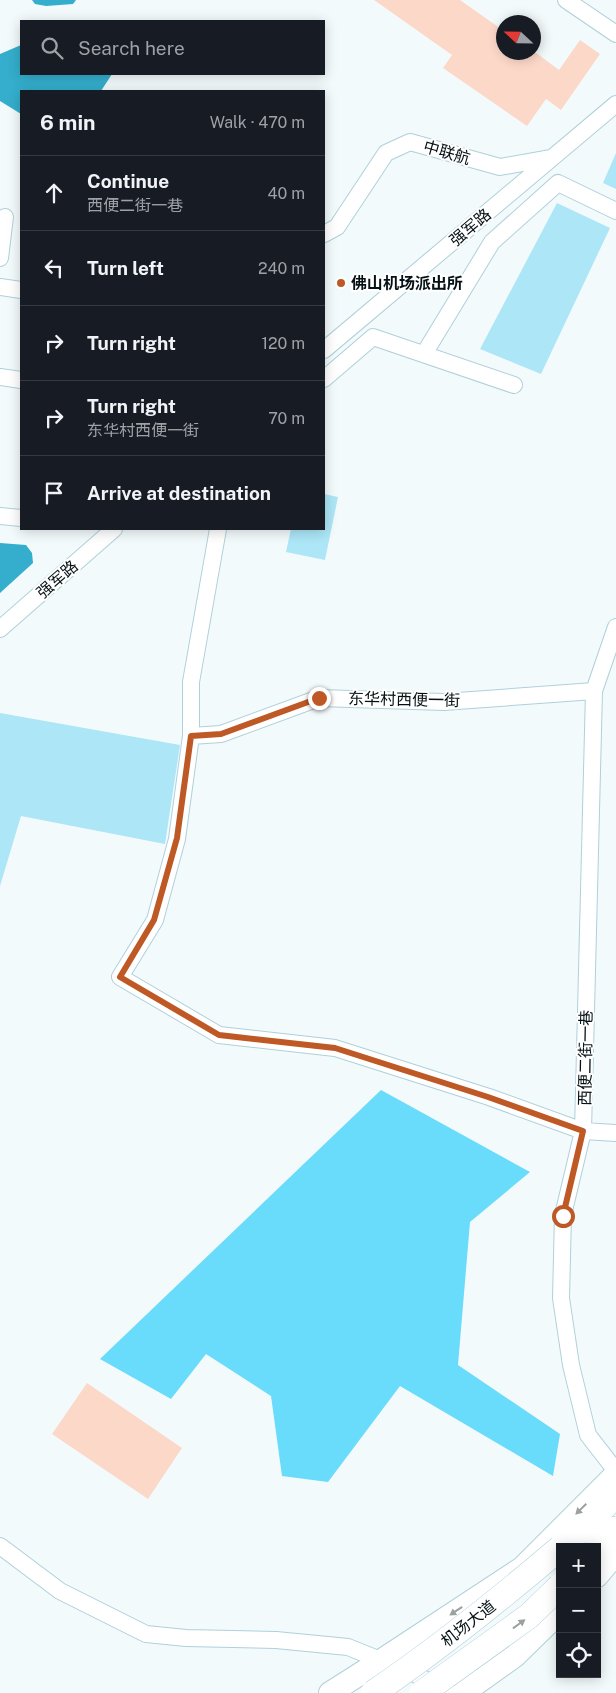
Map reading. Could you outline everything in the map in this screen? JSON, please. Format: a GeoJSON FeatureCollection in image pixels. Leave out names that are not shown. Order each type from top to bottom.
{"type":"FeatureCollection","features":[{"type":"Feature","properties":{"kind":"main road","name":"机场大道"},"geometry":{"type":"LineString","coordinates":[[565,1543],[590,1522],[616,1494]]}},
{"type":"Feature","properties":{"kind":"main road"},"geometry":{"type":"LineString","coordinates":[[601,1544],[616,1529]]}},
{"type":"Feature","properties":{"kind":"main road","name":"机场大道"},"geometry":{"type":"LineString","coordinates":[[373,1693],[415,1665],[509,1591],[556,1550]]}},
{"type":"Feature","properties":{"kind":"main road","name":"机场大道"},"geometry":{"type":"LineString","coordinates":[[422,1693],[530,1616],[558,1588]]}},
{"type":"Feature","properties":{"kind":"street"},"geometry":{"type":"LineString","coordinates":[[570,1],[616,34]]}},
{"type":"Feature","properties":{"kind":"street","name":"强军路"},"geometry":{"type":"LineString","coordinates":[[325,349],[616,104]]}},
{"type":"Feature","properties":{"kind":"street","name":"中联航"},"geometry":{"type":"LineString","coordinates":[[325,233],[337,227],[386,153],[410,142],[500,167],[552,158]]}},
{"type":"Feature","properties":{"kind":"street"},"geometry":{"type":"LineString","coordinates":[[424,354],[492,242],[558,183],[616,211]]}},
{"type":"Feature","properties":{"kind":"street"},"geometry":{"type":"LineString","coordinates":[[0,258],[9,218]]}},
{"type":"Feature","properties":{"kind":"street"},"geometry":{"type":"LineString","coordinates":[[0,287],[20,290]]}},
{"type":"Feature","properties":{"kind":"street"},"geometry":{"type":"LineString","coordinates":[[325,378],[373,337],[514,385]]}},
{"type":"Feature","properties":{"kind":"street"},"geometry":{"type":"LineString","coordinates":[[0,377],[20,380]]}},
{"type":"Feature","properties":{"kind":"street"},"geometry":{"type":"LineString","coordinates":[[0,516],[20,518]]}},
{"type":"Feature","properties":{"kind":"street","name":"强军路"},"geometry":{"type":"LineString","coordinates":[[0,629],[113,530]]}},
{"type":"Feature","properties":{"kind":"street"},"geometry":{"type":"LineString","coordinates":[[218,530],[191,682],[191,736],[177,838],[154,920],[120,977],[219,1035],[335,1048],[488,1097],[583,1131],[616,1133]]}},
{"type":"Feature","properties":{"kind":"street","name":"西便二街一巷"},"geometry":{"type":"LineString","coordinates":[[616,626],[594,691],[583,1131],[563,1216],[561,1298],[571,1365],[588,1436],[616,1473]]}},
{"type":"Feature","properties":{"kind":"street","name":"东华村西便一街"},"geometry":{"type":"LineString","coordinates":[[191,736],[221,734],[319,698],[444,702],[594,691]]}},
{"type":"Feature","properties":{"kind":"street"},"geometry":{"type":"LineString","coordinates":[[330,1693],[522,1568],[616,1473]]}},
{"type":"Feature","properties":{"kind":"street"},"geometry":{"type":"LineString","coordinates":[[0,1546],[60,1591],[146,1634],[186,1638],[276,1640],[348,1648],[415,1674],[450,1693]]}},
{"type":"Feature","properties":{"kind":"street"},"geometry":{"type":"LineString","coordinates":[[601,1571],[616,1554]]}},
{"type":"Feature","properties":{"kind":"street"},"geometry":{"type":"LineString","coordinates":[[463,1693],[515,1656],[556,1616]]}},
{"type":"Feature","properties":{"kind":"shaded area"},"geometry":{"type":"Polygon","coordinates":[[[32,0],[76,0],[73,4],[46,6],[35,4],[32,0]]]}},
{"type":"Feature","properties":{"kind":"shaded area"},"geometry":{"type":"Polygon","coordinates":[[[20,45],[20,75],[111,75],[102,90],[20,90],[20,113],[0,101],[0,54],[20,45]]]}},
{"type":"Feature","properties":{"kind":"shaded area"},"geometry":{"type":"Polygon","coordinates":[[[616,153],[616,189],[603,183],[616,153]]]}},
{"type":"Feature","properties":{"kind":"shaded area"},"geometry":{"type":"Polygon","coordinates":[[[557,203],[610,228],[541,374],[480,349],[557,203]]]}},
{"type":"Feature","properties":{"kind":"shaded area"},"geometry":{"type":"Polygon","coordinates":[[[325,494],[338,497],[325,560],[286,552],[291,530],[325,530],[325,494]]]}},
{"type":"Feature","properties":{"kind":"shaded area"},"geometry":{"type":"Polygon","coordinates":[[[0,543],[26,545],[32,553],[33,563],[0,593],[0,543]]]}},
{"type":"Feature","properties":{"kind":"shaded area"},"geometry":{"type":"Polygon","coordinates":[[[0,713],[180,745],[165,844],[21,816],[0,886],[0,713]]]}},
{"type":"Feature","properties":{"kind":"shaded area"},"geometry":{"type":"Polygon","coordinates":[[[381,1090],[530,1172],[470,1222],[458,1365],[560,1434],[553,1476],[400,1386],[328,1482],[282,1476],[271,1396],[206,1354],[171,1399],[100,1359],[381,1090]]]}},
{"type":"Feature","properties":{"kind":"building"},"geometry":{"type":"Polygon","coordinates":[[[374,0],[460,0],[496,25],[496,60],[541,60],[541,56],[559,70],[580,40],[600,54],[561,110],[546,99],[527,126],[443,68],[452,55],[374,0]]]}},
{"type":"Feature","properties":{"kind":"building"},"geometry":{"type":"Polygon","coordinates":[[[87,1383],[182,1448],[148,1499],[52,1434],[87,1383]]]}},
{"type":"Feature","properties":{"kind":"place","name":"佛山机场派出所"},"geometry":{"type":"Point","coordinates":[341,283]}},
{"type":"Feature","properties":{"kind":"route"},"geometry":{"type":"LineString","coordinates":[[319,698],[221,734],[191,736],[177,838],[154,920],[120,977],[219,1035],[335,1048],[488,1097],[583,1131],[563,1216]]}}]}
